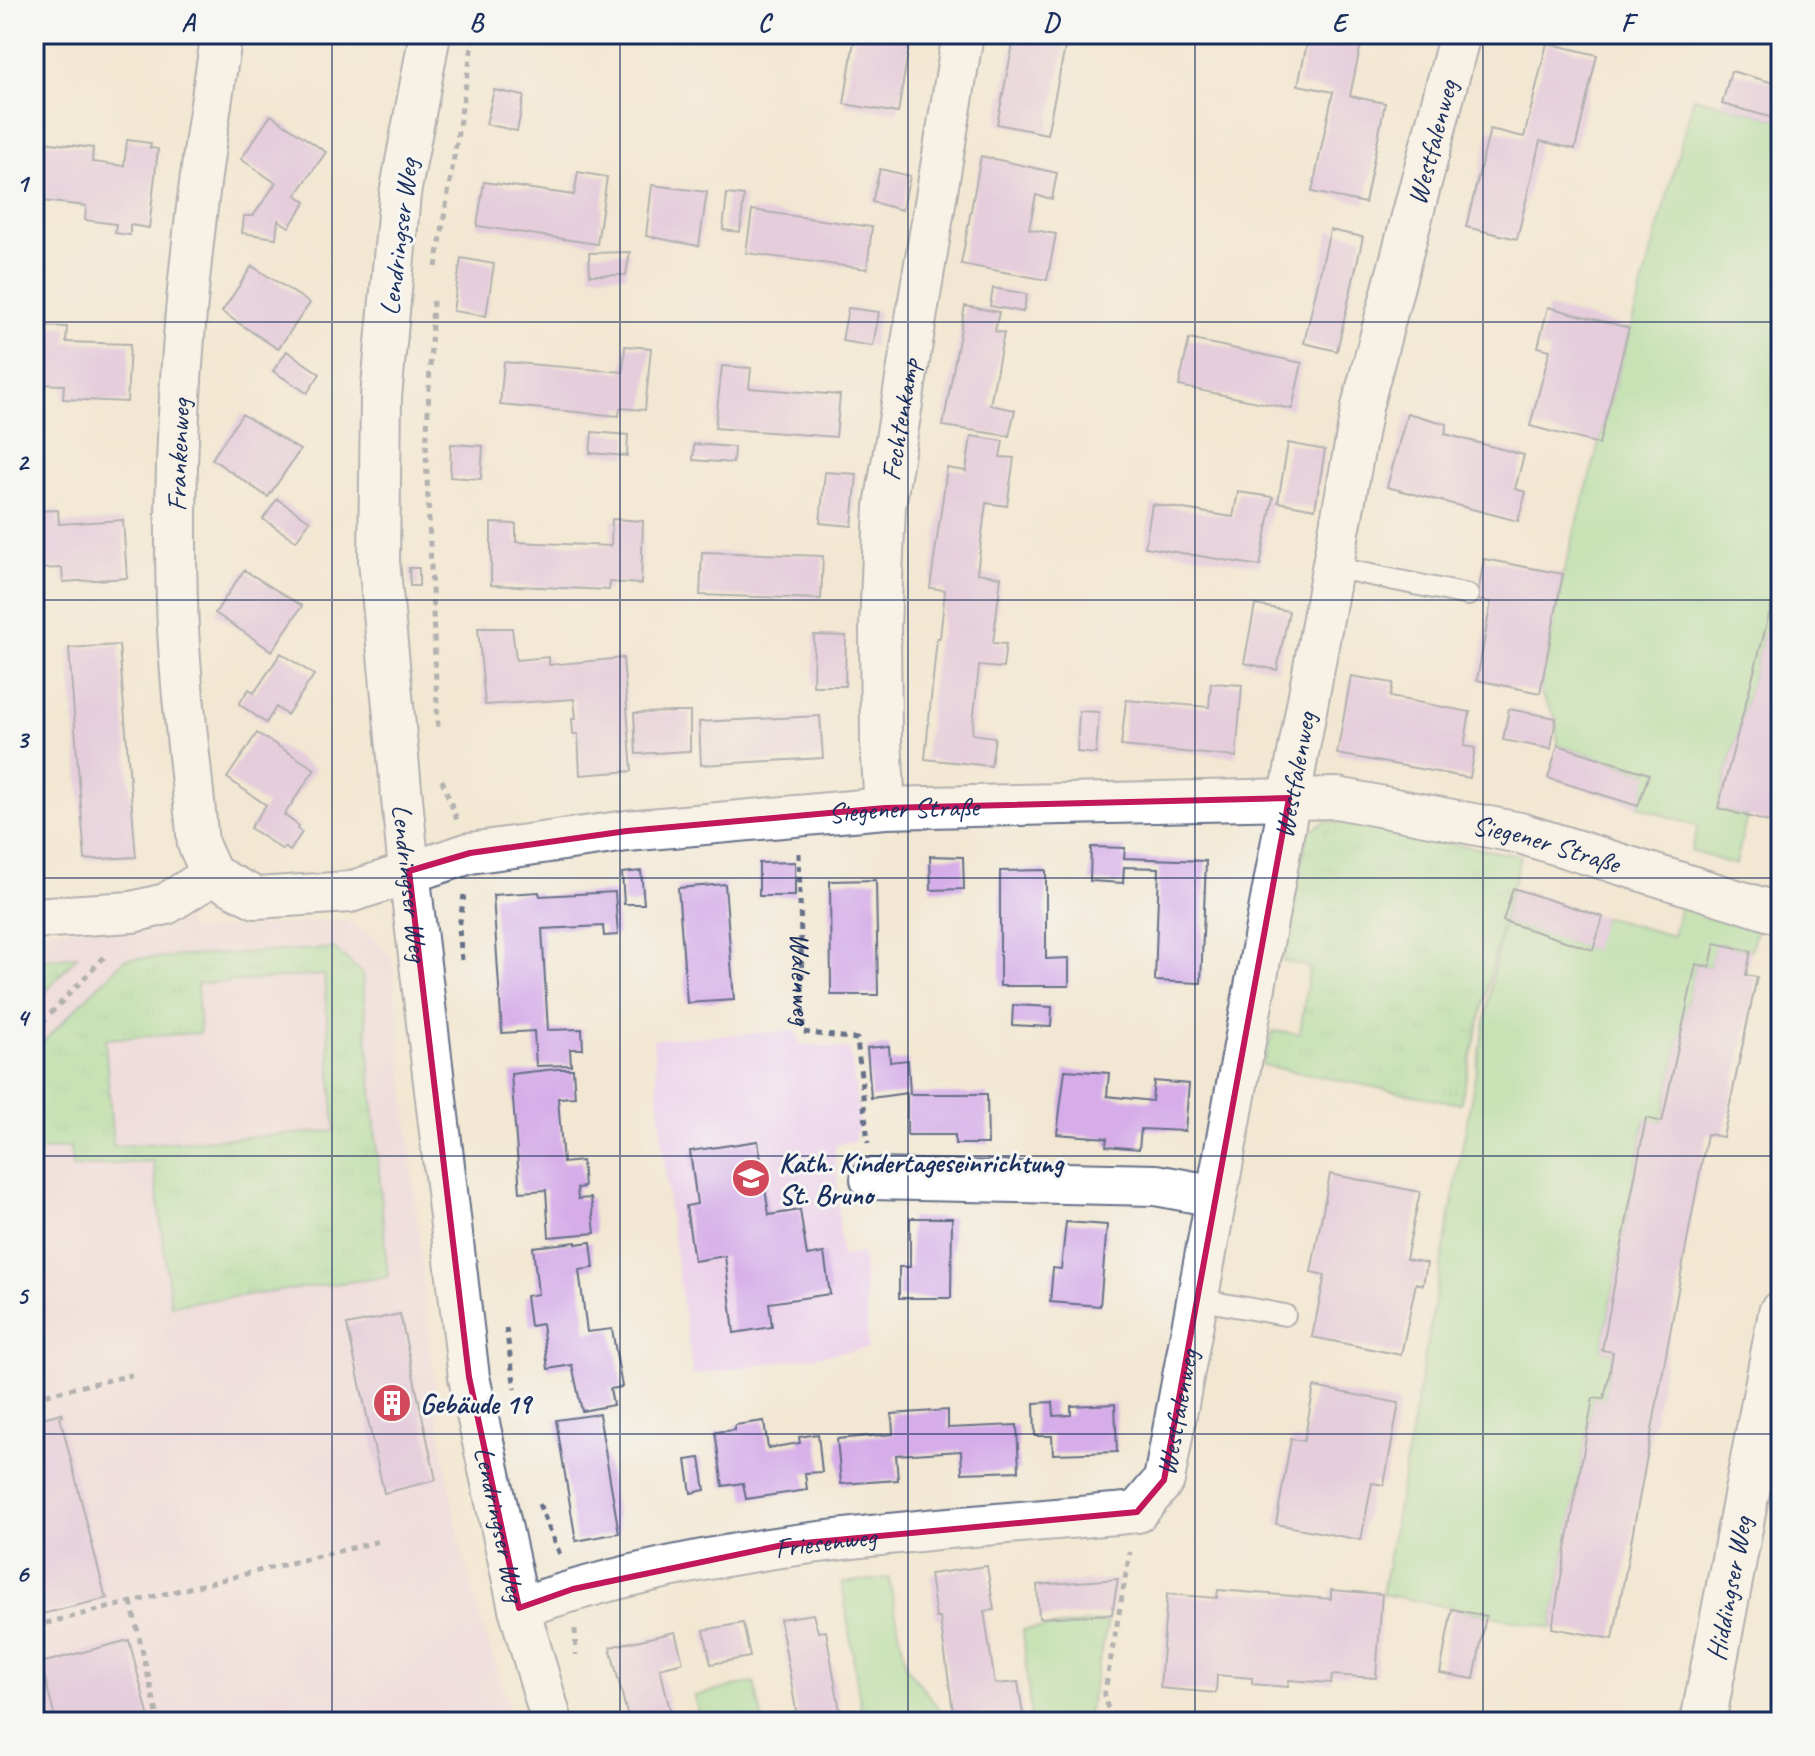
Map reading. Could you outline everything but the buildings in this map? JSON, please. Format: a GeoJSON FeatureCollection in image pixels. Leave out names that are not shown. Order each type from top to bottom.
{"type":"FeatureCollection","features":[{"type":"Feature","properties":{"kind":"main road","name":"Hiddingser Weg"},"geometry":{"type":"LineString","coordinates":[[1703,1722],[1781,1313]]}},
{"type":"Feature","properties":{"kind":"street","name":"Frankenweg"},"geometry":{"type":"LineString","coordinates":[[212,875],[198,844],[177,604],[176,435],[189,257],[222,34]]}},
{"type":"Feature","properties":{"kind":"street","name":"Lendringser Weg"},"geometry":{"type":"LineString","coordinates":[[430,34],[400,194],[381,397],[379,561],[409,871],[469,1377],[519,1608],[552,1722]]}},
{"type":"Feature","properties":{"kind":"street","name":"Fechtenkamp"},"geometry":{"type":"LineString","coordinates":[[885,808],[880,627],[885,506],[963,34]]}},
{"type":"Feature","properties":{"kind":"street","name":"Westfalenweg"},"geometry":{"type":"LineString","coordinates":[[1137,1512],[1164,1480],[1362,407],[1460,34]]}},
{"type":"Feature","properties":{"kind":"street","name":"Siegener Straße"},"geometry":{"type":"LineString","coordinates":[[212,875],[256,898],[350,892],[470,853],[627,831],[885,808],[1337,798],[1520,833],[1781,914]]}},
{"type":"Feature","properties":{"kind":"street"},"geometry":{"type":"LineString","coordinates":[[34,918],[132,912],[166,904],[212,875]]}},
{"type":"Feature","properties":{"kind":"street"},"geometry":{"type":"LineString","coordinates":[[871,1179],[1156,1185],[1215,1196]]}},
{"type":"Feature","properties":{"kind":"street","name":"Friesenweg"},"geometry":{"type":"LineString","coordinates":[[519,1608],[573,1589],[783,1545],[1137,1512]]}},
{"type":"Feature","properties":{"kind":"lane"},"geometry":{"type":"LineString","coordinates":[[1332,567],[1468,595]]}},
{"type":"Feature","properties":{"kind":"lane"},"geometry":{"type":"LineString","coordinates":[[1196,1299],[1285,1315]]}},
{"type":"Feature","properties":{"kind":"path","name":"Walenweg"},"geometry":{"type":"LineString","coordinates":[[798,817],[803,1032],[857,1039],[871,1179]]}},
{"type":"Feature","properties":{"kind":"path"},"geometry":{"type":"LineString","coordinates":[[34,1031],[133,927],[132,912]]}},
{"type":"Feature","properties":{"kind":"path"},"geometry":{"type":"LineString","coordinates":[[34,1397],[132,1375]]}},
{"type":"Feature","properties":{"kind":"path"},"geometry":{"type":"LineString","coordinates":[[1127,1722],[1119,1720],[1106,1706],[1104,1696],[1137,1512]]}},
{"type":"Feature","properties":{"kind":"path"},"geometry":{"type":"LineString","coordinates":[[34,1626],[380,1541]]}},
{"type":"Feature","properties":{"kind":"path"},"geometry":{"type":"LineString","coordinates":[[130,1602],[159,1722]]}},
{"type":"Feature","properties":{"kind":"highlighted area"},"geometry":{"type":"Polygon","coordinates":[[[1289,798],[1164,1480],[1137,1512],[783,1545],[573,1589],[519,1608],[469,1377],[409,871],[470,853],[627,831],[885,808],[1289,798]]]}},
{"type":"Feature","properties":{"kind":"shaded area"},"geometry":{"type":"Polygon","coordinates":[[[183,920],[191,931],[345,920],[371,935],[392,957],[431,1358],[443,1450],[459,1538],[481,1622],[514,1722],[34,1722],[34,931],[183,920]]]}},
{"type":"Feature","properties":{"kind":"shaded area","name":"Kath. Kindertageseinrichtung St. Bruno"},"geometry":{"type":"Polygon","coordinates":[[[795,1031],[801,1044],[850,1050],[860,1122],[854,1141],[835,1145],[841,1256],[863,1254],[868,1348],[693,1375],[669,1211],[653,1039],[795,1031]]]}},
{"type":"Feature","properties":{"kind":"green space"},"geometry":{"type":"Polygon","coordinates":[[[1694,97],[1781,120],[1781,582],[1778,582],[1718,807],[1747,816],[1736,865],[1691,851],[1698,827],[1638,806],[1648,773],[1558,745],[1556,718],[1540,693],[1563,574],[1694,97]]]}},
{"type":"Feature","properties":{"kind":"green space"},"geometry":{"type":"Polygon","coordinates":[[[1326,821],[1521,856],[1460,1104],[1262,1065],[1273,1031],[1300,1034],[1309,967],[1283,961],[1308,832],[1326,821]]]}},
{"type":"Feature","properties":{"kind":"green space"},"geometry":{"type":"Polygon","coordinates":[[[1684,891],[1760,914],[1751,951],[1716,943],[1710,967],[1696,964],[1662,1122],[1645,1119],[1602,1350],[1613,1352],[1604,1399],[1593,1398],[1552,1628],[1382,1594],[1503,921],[1592,949],[1603,917],[1673,936],[1684,891]]]}},
{"type":"Feature","properties":{"kind":"green space"},"geometry":{"type":"Polygon","coordinates":[[[334,948],[362,973],[388,1277],[171,1305],[153,1161],[72,1168],[70,1147],[34,1151],[34,1051],[125,959],[334,948]],[[324,975],[197,984],[200,1033],[105,1039],[113,1146],[335,1131],[324,975]]]}},
{"type":"Feature","properties":{"kind":"green space"},"geometry":{"type":"Polygon","coordinates":[[[77,956],[34,1005],[34,961],[77,956]]]}},
{"type":"Feature","properties":{"kind":"green space"},"geometry":{"type":"Polygon","coordinates":[[[889,1578],[906,1666],[949,1722],[863,1722],[842,1583],[889,1578]]]}},
{"type":"Feature","properties":{"kind":"green space"},"geometry":{"type":"Polygon","coordinates":[[[1108,1621],[1086,1722],[1031,1722],[1023,1630],[1108,1621]]]}},
{"type":"Feature","properties":{"kind":"green space"},"geometry":{"type":"Polygon","coordinates":[[[754,1682],[763,1722],[700,1722],[694,1696],[754,1682]]]}},
{"type":"Feature","properties":{"kind":"place","name":"Kath. Kindertageseinrichtung St. Bruno"},"geometry":{"type":"Point","coordinates":[751,1178]}},
{"type":"Feature","properties":{"kind":"place","name":"Gebäude 19"},"geometry":{"type":"Point","coordinates":[392,1403]}}]}
